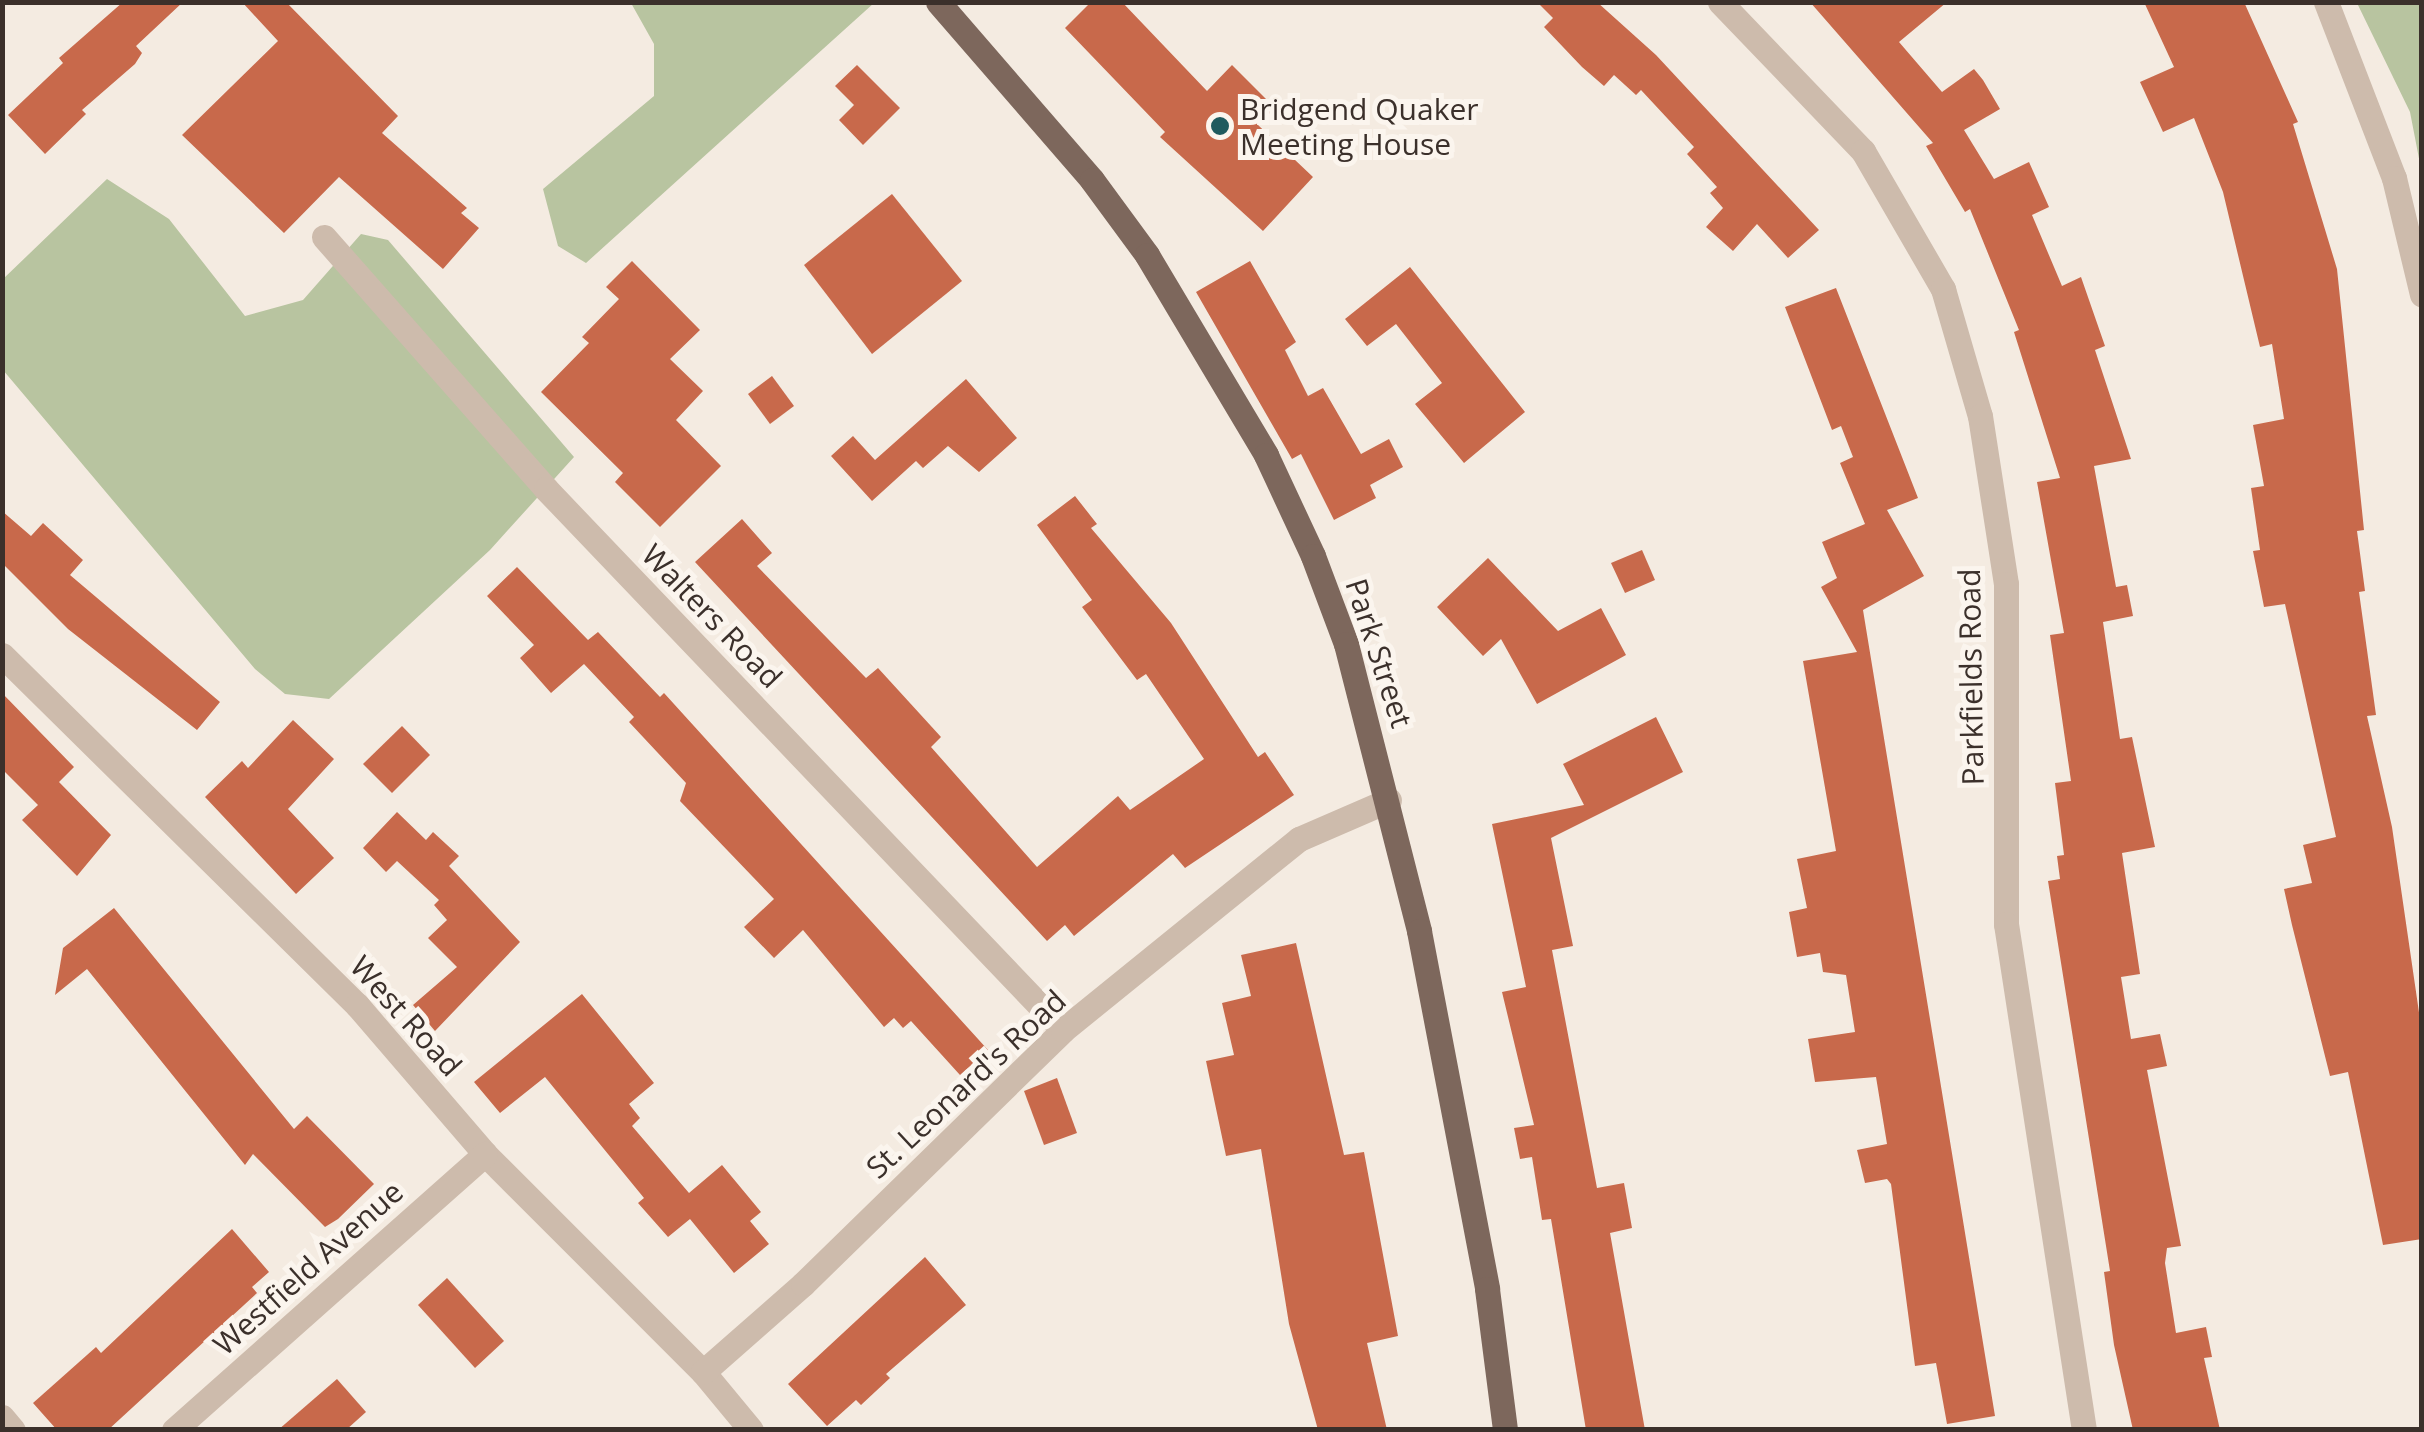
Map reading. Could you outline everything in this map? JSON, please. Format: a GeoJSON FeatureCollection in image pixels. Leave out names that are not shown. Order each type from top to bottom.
{"type":"FeatureCollection","features":[{"type":"Feature","properties":{"kind":"main road","name":"Park Street"},"geometry":{"type":"LineString","coordinates":[[938,2],[1092,180],[1147,255],[1266,455],[1346,644],[1389,800],[1488,1289],[1506,1430]]}},
{"type":"Feature","properties":{"kind":"street","name":"Parkfields Road"},"geometry":{"type":"LineString","coordinates":[[1720,2],[1863,151],[1943,290],[1980,416],[2006,584],[2006,924],[2084,1430]]}},
{"type":"Feature","properties":{"kind":"street"},"geometry":{"type":"LineString","coordinates":[[2326,2],[2394,178],[2422,295]]}},
{"type":"Feature","properties":{"kind":"street","name":"Walters Road"},"geometry":{"type":"LineString","coordinates":[[324,237],[546,489],[1063,1030]]}},
{"type":"Feature","properties":{"kind":"street","name":"West Road"},"geometry":{"type":"LineString","coordinates":[[2,655],[357,1005],[485,1154],[703,1372],[751,1430]]}},
{"type":"Feature","properties":{"kind":"street","name":"St. Leonard's Road"},"geometry":{"type":"LineString","coordinates":[[703,1372],[803,1284],[1063,1030],[1299,840],[1389,800]]}},
{"type":"Feature","properties":{"kind":"street","name":"Westfield Avenue"},"geometry":{"type":"LineString","coordinates":[[174,1430],[485,1154]]}},
{"type":"Feature","properties":{"kind":"street"},"geometry":{"type":"LineString","coordinates":[[2,1417],[13,1430]]}},
{"type":"Feature","properties":{"kind":"green space"},"geometry":{"type":"Polygon","coordinates":[[[631,3],[874,3],[586,263],[558,246],[543,189],[654,96],[654,44],[631,3]]]}},
{"type":"Feature","properties":{"kind":"green space"},"geometry":{"type":"Polygon","coordinates":[[[2357,3],[2421,3],[2421,169],[2410,112],[2357,3]]]}},
{"type":"Feature","properties":{"kind":"green space"},"geometry":{"type":"Polygon","coordinates":[[[107,179],[169,219],[245,316],[303,300],[361,234],[388,240],[574,457],[490,550],[329,699],[285,694],[255,669],[3,370],[2,280],[107,179]]]}},
{"type":"Feature","properties":{"kind":"building"},"geometry":{"type":"Polygon","coordinates":[[[123,2],[183,2],[136,46],[142,53],[135,64],[82,110],[86,114],[45,154],[8,115],[63,63],[59,58],[123,2]]]}},
{"type":"Feature","properties":{"kind":"building"},"geometry":{"type":"Polygon","coordinates":[[[242,2],[286,2],[398,116],[382,133],[467,208],[461,213],[479,228],[443,269],[339,177],[284,233],[182,135],[278,41],[242,2]]]}},
{"type":"Feature","properties":{"kind":"building"},"geometry":{"type":"Polygon","coordinates":[[[1091,2],[1122,2],[1207,91],[1232,65],[1275,108],[1258,125],[1313,177],[1263,231],[1160,137],[1165,132],[1065,28],[1091,2]]]}},
{"type":"Feature","properties":{"kind":"building"},"geometry":{"type":"Polygon","coordinates":[[[1537,2],[1597,2],[1656,55],[1819,230],[1788,258],[1757,224],[1733,251],[1706,227],[1723,208],[1710,193],[1717,187],[1687,154],[1694,147],[1641,90],[1636,95],[1614,75],[1604,86],[1582,67],[1544,27],[1553,18],[1537,2]]]}},
{"type":"Feature","properties":{"kind":"building"},"geometry":{"type":"Polygon","coordinates":[[[1810,2],[1947,2],[1899,42],[1942,92],[1974,69],[1983,80],[2000,109],[1964,130],[1994,179],[2029,162],[2049,207],[2032,215],[2062,286],[2081,277],[2105,346],[2095,350],[2131,459],[2094,466],[2116,587],[2127,585],[2133,616],[2103,622],[2120,739],[2132,737],[2155,847],[2122,853],[2140,974],[2121,977],[2131,1039],[2160,1034],[2167,1066],[2147,1070],[2181,1246],[2167,1248],[2165,1263],[2176,1333],[2206,1327],[2212,1357],[2204,1358],[2220,1430],[2133,1430],[2114,1345],[2104,1272],[2110,1271],[2048,881],[2060,879],[2057,856],[2064,855],[2055,783],[2071,781],[2050,635],[2064,633],[2037,482],[2060,478],[2014,332],[2019,330],[1970,209],[1965,212],[1926,146],[1933,143],[1810,2]]]}},
{"type":"Feature","properties":{"kind":"building"},"geometry":{"type":"Polygon","coordinates":[[[2144,2],[2244,2],[2298,122],[2293,124],[2337,269],[2364,530],[2357,531],[2365,591],[2359,592],[2376,715],[2367,716],[2392,827],[2422,1033],[2422,1239],[2383,1245],[2348,1072],[2330,1076],[2292,925],[2284,889],[2312,883],[2303,845],[2336,837],[2285,604],[2264,607],[2253,551],[2260,550],[2251,488],[2264,486],[2253,425],[2284,419],[2272,344],[2260,347],[2223,192],[2194,118],[2163,132],[2140,82],[2174,67],[2144,2]]]}},
{"type":"Feature","properties":{"kind":"building"},"geometry":{"type":"Polygon","coordinates":[[[857,65],[900,108],[863,145],[839,120],[854,105],[835,86],[857,65]]]}},
{"type":"Feature","properties":{"kind":"building"},"geometry":{"type":"Polygon","coordinates":[[[892,194],[962,281],[872,354],[804,265],[892,194]]]}},
{"type":"Feature","properties":{"kind":"building"},"geometry":{"type":"Polygon","coordinates":[[[632,261],[700,330],[670,359],[703,391],[676,420],[721,466],[660,527],[615,482],[623,473],[541,392],[589,343],[582,337],[619,299],[606,287],[632,261]]]}},
{"type":"Feature","properties":{"kind":"building"},"geometry":{"type":"Polygon","coordinates":[[[1250,261],[1296,342],[1285,350],[1308,396],[1323,388],[1361,454],[1389,439],[1403,467],[1370,485],[1376,498],[1334,520],[1301,454],[1292,459],[1196,292],[1250,261]]]}},
{"type":"Feature","properties":{"kind":"building"},"geometry":{"type":"Polygon","coordinates":[[[1410,267],[1525,412],[1464,463],[1415,404],[1442,383],[1396,324],[1367,346],[1345,319],[1410,267]]]}},
{"type":"Feature","properties":{"kind":"building"},"geometry":{"type":"Polygon","coordinates":[[[1836,288],[1918,498],[1887,510],[1924,576],[1863,610],[1995,1416],[1947,1424],[1936,1363],[1915,1366],[1891,1184],[1887,1179],[1865,1183],[1857,1150],[1887,1144],[1876,1077],[1815,1082],[1808,1039],[1855,1032],[1846,975],[1823,972],[1820,953],[1797,957],[1789,912],[1807,908],[1797,859],[1836,851],[1803,661],[1857,652],[1821,587],[1837,578],[1822,542],[1865,524],[1840,463],[1853,457],[1841,426],[1832,430],[1785,307],[1836,288]]]}},
{"type":"Feature","properties":{"kind":"building"},"geometry":{"type":"Polygon","coordinates":[[[772,376],[794,406],[770,424],[748,394],[772,376]]]}},
{"type":"Feature","properties":{"kind":"building"},"geometry":{"type":"Polygon","coordinates":[[[966,379],[1017,438],[979,472],[948,446],[923,468],[916,461],[872,501],[831,456],[853,436],[875,460],[966,379]]]}},
{"type":"Feature","properties":{"kind":"building"},"geometry":{"type":"Polygon","coordinates":[[[1075,496],[1097,524],[1091,528],[1171,623],[1258,757],[1265,752],[1294,795],[1185,868],[1173,854],[1074,936],[1065,925],[1047,941],[695,562],[742,519],[772,553],[757,566],[866,678],[878,668],[941,737],[931,747],[1037,867],[1118,796],[1130,810],[1204,759],[1146,674],[1137,680],[1082,607],[1092,600],[1037,525],[1075,496]]]}},
{"type":"Feature","properties":{"kind":"building"},"geometry":{"type":"Polygon","coordinates":[[[2,511],[31,536],[43,523],[83,560],[70,575],[220,702],[197,730],[68,629],[2,563],[2,511]]]}},
{"type":"Feature","properties":{"kind":"building"},"geometry":{"type":"Polygon","coordinates":[[[1642,550],[1655,580],[1625,593],[1611,563],[1642,550]]]}},
{"type":"Feature","properties":{"kind":"building"},"geometry":{"type":"Polygon","coordinates":[[[1488,558],[1558,631],[1601,608],[1626,655],[1537,704],[1501,639],[1483,656],[1437,607],[1488,558]]]}},
{"type":"Feature","properties":{"kind":"building"},"geometry":{"type":"Polygon","coordinates":[[[517,567],[588,640],[598,632],[660,697],[664,693],[988,1050],[960,1075],[911,1021],[903,1028],[894,1018],[884,1027],[803,930],[774,958],[744,927],[774,899],[680,801],[686,783],[629,722],[634,717],[584,664],[551,693],[520,658],[534,645],[487,596],[517,567]]]}},
{"type":"Feature","properties":{"kind":"building"},"geometry":{"type":"Polygon","coordinates":[[[2,693],[74,767],[59,782],[111,835],[77,876],[22,820],[38,805],[2,769],[2,693]]]}},
{"type":"Feature","properties":{"kind":"building"},"geometry":{"type":"Polygon","coordinates":[[[1656,717],[1683,772],[1551,838],[1573,946],[1552,950],[1597,1188],[1624,1183],[1632,1228],[1610,1233],[1645,1430],[1586,1430],[1551,1219],[1542,1220],[1532,1157],[1520,1159],[1514,1128],[1534,1125],[1502,992],[1526,987],[1492,824],[1584,805],[1563,764],[1656,717]]]}},
{"type":"Feature","properties":{"kind":"building"},"geometry":{"type":"Polygon","coordinates":[[[293,720],[334,759],[288,809],[334,858],[296,894],[205,797],[242,761],[248,768],[293,720]]]}},
{"type":"Feature","properties":{"kind":"building"},"geometry":{"type":"Polygon","coordinates":[[[402,726],[430,755],[392,793],[363,764],[402,726]]]}},
{"type":"Feature","properties":{"kind":"building"},"geometry":{"type":"Polygon","coordinates":[[[397,812],[426,840],[433,832],[459,856],[449,866],[520,942],[435,1031],[413,1005],[457,967],[428,938],[447,920],[434,905],[439,900],[397,861],[386,872],[363,848],[397,812]]]}},
{"type":"Feature","properties":{"kind":"building"},"geometry":{"type":"Polygon","coordinates":[[[114,908],[294,1129],[307,1116],[374,1184],[338,1219],[325,1227],[253,1154],[245,1165],[87,969],[55,995],[63,948],[114,908]]]}},
{"type":"Feature","properties":{"kind":"building"},"geometry":{"type":"Polygon","coordinates":[[[1296,943],[1344,1155],[1364,1152],[1398,1336],[1367,1343],[1387,1430],[1318,1430],[1289,1324],[1261,1149],[1226,1156],[1206,1061],[1234,1055],[1222,1003],[1251,996],[1241,955],[1296,943]]]}},
{"type":"Feature","properties":{"kind":"building"},"geometry":{"type":"Polygon","coordinates":[[[582,994],[654,1083],[629,1104],[640,1118],[632,1126],[689,1193],[722,1165],[761,1212],[750,1221],[769,1244],[734,1273],[690,1219],[668,1237],[638,1203],[644,1198],[545,1077],[500,1113],[474,1082],[582,994]]]}},
{"type":"Feature","properties":{"kind":"building"},"geometry":{"type":"Polygon","coordinates":[[[1057,1078],[1077,1133],[1044,1145],[1024,1091],[1057,1078]]]}},
{"type":"Feature","properties":{"kind":"building"},"geometry":{"type":"Polygon","coordinates":[[[232,1229],[269,1272],[252,1287],[257,1293],[108,1430],[57,1430],[33,1403],[96,1347],[101,1353],[232,1229]]]}},
{"type":"Feature","properties":{"kind":"building"},"geometry":{"type":"Polygon","coordinates":[[[925,1257],[966,1305],[886,1374],[890,1378],[861,1405],[856,1400],[827,1426],[788,1384],[925,1257]]]}},
{"type":"Feature","properties":{"kind":"building"},"geometry":{"type":"Polygon","coordinates":[[[447,1278],[504,1341],[475,1368],[418,1305],[447,1278]]]}},
{"type":"Feature","properties":{"kind":"building"},"geometry":{"type":"Polygon","coordinates":[[[337,1379],[366,1412],[346,1430],[278,1430],[337,1379]]]}},
{"type":"Feature","properties":{"kind":"place","name":"Bridgend Quaker Meeting House"},"geometry":{"type":"Point","coordinates":[1220,126]}}]}
